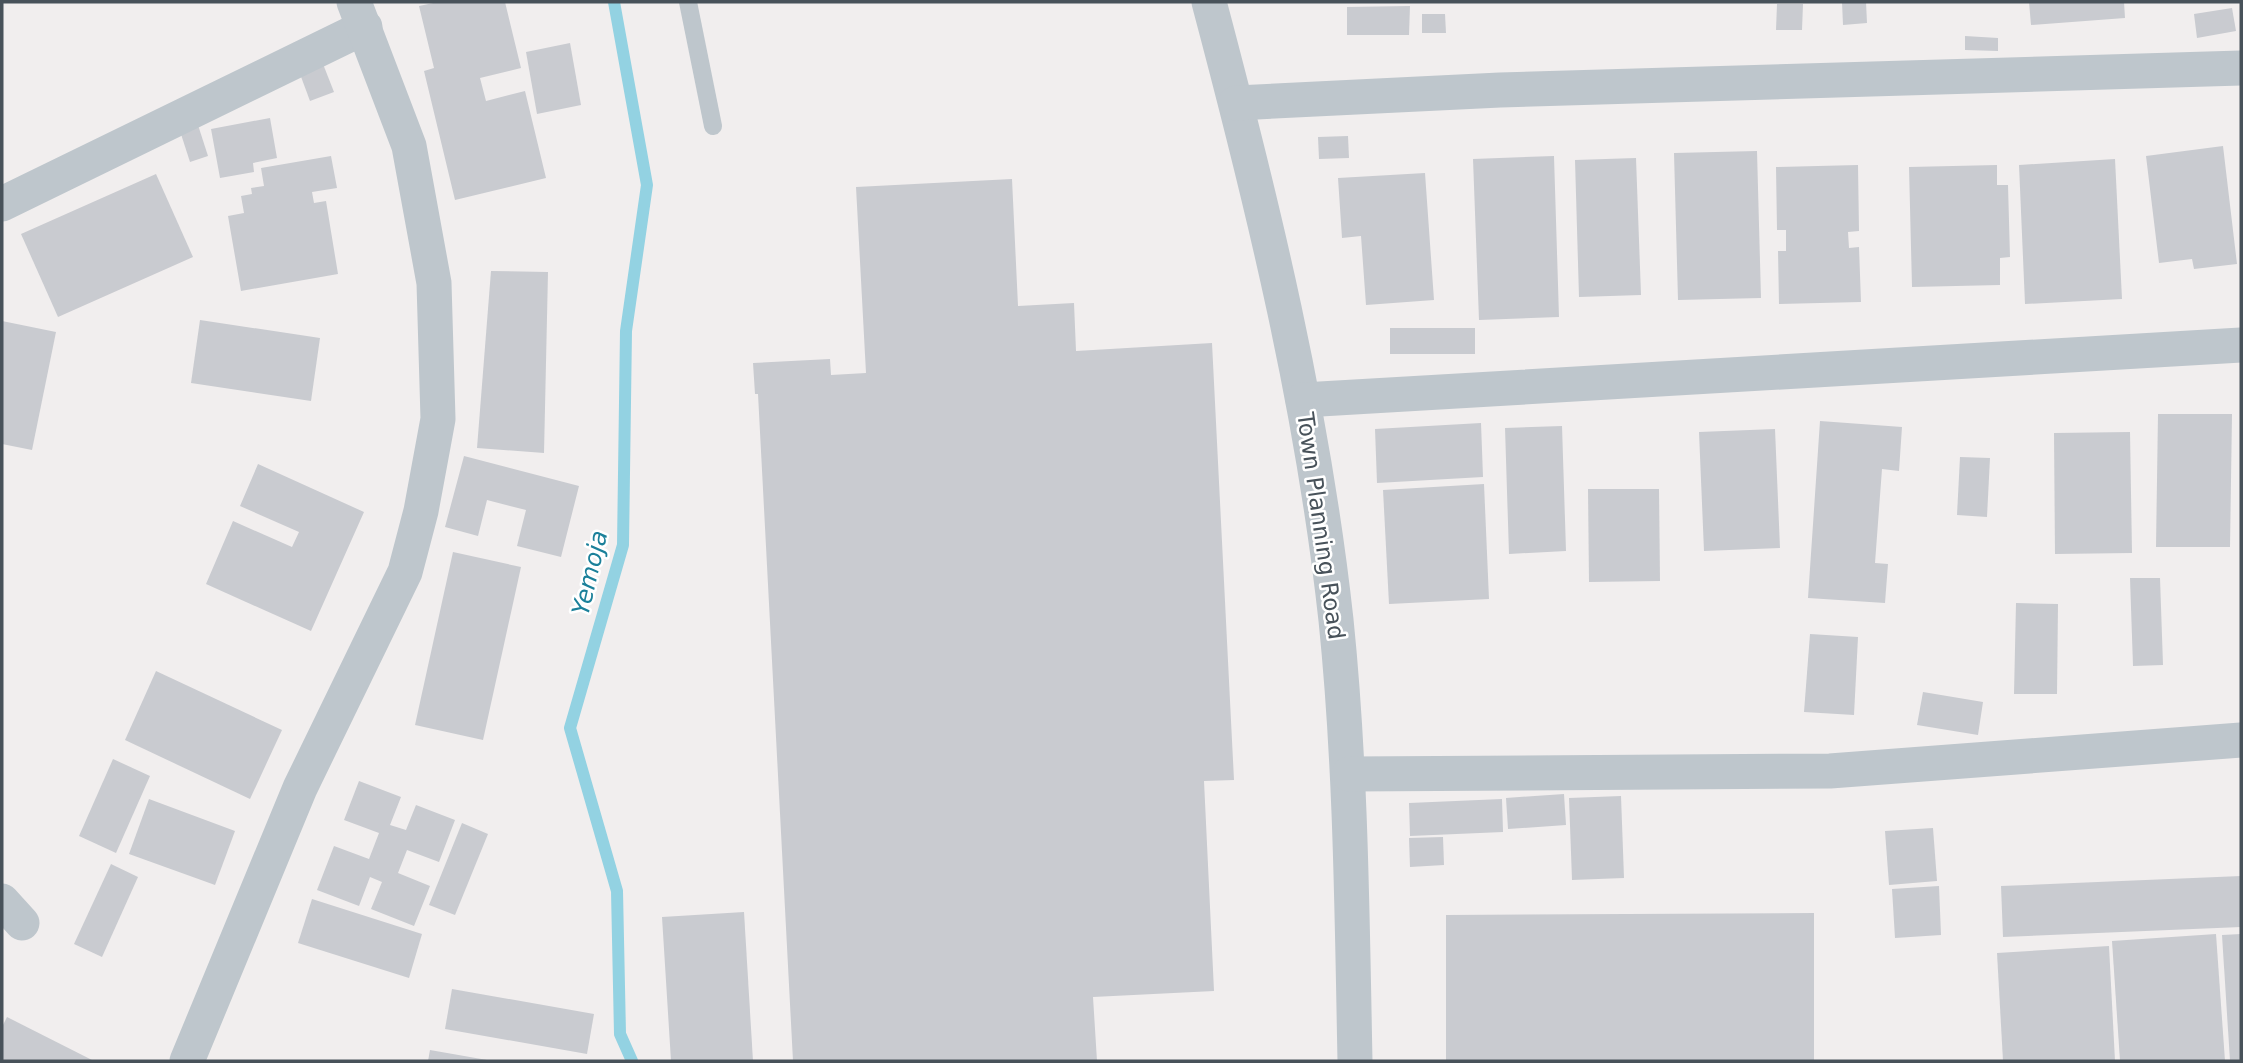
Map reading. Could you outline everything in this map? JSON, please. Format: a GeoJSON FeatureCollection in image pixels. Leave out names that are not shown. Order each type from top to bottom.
{"type":"FeatureCollection","features":[{"type":"Feature","properties":{"kind":"street","name":"Town Planning Road"},"geometry":{"type":"LineString","coordinates":[[1209,2],[1236,103],[1303,400],[1335,618],[1349,774],[1355,1061]]}},
{"type":"Feature","properties":{"kind":"street"},"geometry":{"type":"LineString","coordinates":[[2,204],[360,15],[409,146],[434,283],[438,419],[421,511],[405,572],[300,788],[187,1061]]}},
{"type":"Feature","properties":{"kind":"street"},"geometry":{"type":"LineString","coordinates":[[1236,103],[1500,90],[2241,68]]}},
{"type":"Feature","properties":{"kind":"street"},"geometry":{"type":"LineString","coordinates":[[1303,400],[2241,345]]}},
{"type":"Feature","properties":{"kind":"street"},"geometry":{"type":"LineString","coordinates":[[1349,774],[1830,771],[2241,740]]}},
{"type":"Feature","properties":{"kind":"lane"},"geometry":{"type":"LineString","coordinates":[[688,2],[713,126]]}},
{"type":"Feature","properties":{"kind":"building"},"geometry":{"type":"Polygon","coordinates":[[[438,2],[505,2],[521,68],[480,78],[486,101],[525,91],[546,178],[455,200],[424,71],[434,68],[419,6],[438,2]]]}},
{"type":"Feature","properties":{"kind":"building"},"geometry":{"type":"Polygon","coordinates":[[[1842,2],[1866,2],[1867,23],[1843,25],[1842,2]]]}},
{"type":"Feature","properties":{"kind":"building"},"geometry":{"type":"Polygon","coordinates":[[[2029,2],[2124,2],[2125,18],[2031,25],[2029,2]]]}},
{"type":"Feature","properties":{"kind":"building"},"geometry":{"type":"Polygon","coordinates":[[[1777,4],[1803,4],[1802,30],[1776,30],[1777,4]]]}},
{"type":"Feature","properties":{"kind":"building"},"geometry":{"type":"Polygon","coordinates":[[[1410,6],[1409,35],[1347,35],[1347,7],[1410,6]]]}},
{"type":"Feature","properties":{"kind":"building"},"geometry":{"type":"Polygon","coordinates":[[[2232,8],[2236,31],[2197,38],[2194,14],[2232,8]]]}},
{"type":"Feature","properties":{"kind":"building"},"geometry":{"type":"Polygon","coordinates":[[[1422,14],[1445,14],[1446,33],[1422,33],[1422,14]]]}},
{"type":"Feature","properties":{"kind":"building"},"geometry":{"type":"Polygon","coordinates":[[[1965,36],[1998,38],[1998,51],[1965,50],[1965,36]]]}},
{"type":"Feature","properties":{"kind":"building"},"geometry":{"type":"Polygon","coordinates":[[[570,43],[581,105],[537,114],[526,52],[570,43]]]}},
{"type":"Feature","properties":{"kind":"building"},"geometry":{"type":"Polygon","coordinates":[[[323,64],[334,92],[310,101],[300,74],[323,64]]]}},
{"type":"Feature","properties":{"kind":"building"},"geometry":{"type":"Polygon","coordinates":[[[270,118],[277,158],[253,163],[254,172],[220,178],[211,129],[270,118]]]}},
{"type":"Feature","properties":{"kind":"building"},"geometry":{"type":"Polygon","coordinates":[[[198,125],[208,156],[190,162],[180,131],[198,125]]]}},
{"type":"Feature","properties":{"kind":"building"},"geometry":{"type":"Polygon","coordinates":[[[1348,136],[1349,158],[1319,159],[1318,137],[1348,136]]]}},
{"type":"Feature","properties":{"kind":"building"},"geometry":{"type":"Polygon","coordinates":[[[2223,146],[2237,264],[2194,269],[2192,259],[2159,263],[2146,156],[2223,146]]]}},
{"type":"Feature","properties":{"kind":"building"},"geometry":{"type":"Polygon","coordinates":[[[1757,151],[1761,298],[1678,300],[1674,153],[1757,151]]]}},
{"type":"Feature","properties":{"kind":"building"},"geometry":{"type":"Polygon","coordinates":[[[331,156],[337,188],[312,192],[314,203],[326,201],[338,274],[241,291],[228,216],[244,213],[241,196],[252,194],[251,188],[264,186],[261,168],[331,156]]]}},
{"type":"Feature","properties":{"kind":"building"},"geometry":{"type":"Polygon","coordinates":[[[1554,156],[1559,317],[1479,320],[1473,159],[1554,156]]]}},
{"type":"Feature","properties":{"kind":"building"},"geometry":{"type":"Polygon","coordinates":[[[1636,158],[1641,295],[1579,297],[1575,160],[1636,158]]]}},
{"type":"Feature","properties":{"kind":"building"},"geometry":{"type":"Polygon","coordinates":[[[2115,159],[2122,299],[2025,304],[2019,165],[2115,159]]]}},
{"type":"Feature","properties":{"kind":"building"},"geometry":{"type":"Polygon","coordinates":[[[1858,165],[1859,231],[1848,232],[1849,248],[1859,247],[1861,302],[1779,304],[1778,251],[1786,251],[1786,230],[1777,230],[1776,167],[1858,165]]]}},
{"type":"Feature","properties":{"kind":"building"},"geometry":{"type":"Polygon","coordinates":[[[1997,165],[1997,185],[2008,185],[2010,257],[2000,258],[2000,285],[1912,287],[1909,167],[1997,165]]]}},
{"type":"Feature","properties":{"kind":"building"},"geometry":{"type":"Polygon","coordinates":[[[1425,173],[1434,300],[1366,305],[1361,236],[1342,238],[1338,178],[1425,173]]]}},
{"type":"Feature","properties":{"kind":"building"},"geometry":{"type":"Polygon","coordinates":[[[156,174],[193,257],[58,317],[21,234],[156,174]]]}},
{"type":"Feature","properties":{"kind":"building"},"geometry":{"type":"Polygon","coordinates":[[[1012,179],[1018,306],[1074,303],[1076,351],[1212,343],[1234,780],[1204,781],[1214,991],[1093,997],[1097,1061],[793,1061],[758,394],[755,394],[753,363],[830,359],[831,375],[866,373],[856,187],[1012,179]]]}},
{"type":"Feature","properties":{"kind":"building"},"geometry":{"type":"Polygon","coordinates":[[[491,271],[548,272],[544,453],[477,448],[491,271]]]}},
{"type":"Feature","properties":{"kind":"building"},"geometry":{"type":"Polygon","coordinates":[[[200,320],[320,338],[311,401],[191,383],[200,320]]]}},
{"type":"Feature","properties":{"kind":"building"},"geometry":{"type":"Polygon","coordinates":[[[2,321],[56,332],[32,450],[2,444],[2,321]]]}},
{"type":"Feature","properties":{"kind":"building"},"geometry":{"type":"Polygon","coordinates":[[[1390,328],[1475,328],[1475,354],[1390,354],[1390,328]]]}},
{"type":"Feature","properties":{"kind":"building"},"geometry":{"type":"Polygon","coordinates":[[[2158,414],[2232,414],[2230,547],[2156,547],[2158,414]]]}},
{"type":"Feature","properties":{"kind":"building"},"geometry":{"type":"Polygon","coordinates":[[[1820,421],[1902,427],[1899,471],[1882,469],[1875,563],[1888,564],[1885,603],[1808,598],[1820,421]]]}},
{"type":"Feature","properties":{"kind":"building"},"geometry":{"type":"Polygon","coordinates":[[[1481,423],[1483,477],[1377,483],[1375,429],[1481,423]]]}},
{"type":"Feature","properties":{"kind":"building"},"geometry":{"type":"Polygon","coordinates":[[[1562,426],[1566,551],[1509,554],[1505,428],[1562,426]]]}},
{"type":"Feature","properties":{"kind":"building"},"geometry":{"type":"Polygon","coordinates":[[[1775,429],[1780,548],[1704,551],[1699,432],[1775,429]]]}},
{"type":"Feature","properties":{"kind":"building"},"geometry":{"type":"Polygon","coordinates":[[[2130,432],[2132,553],[2055,554],[2054,433],[2130,432]]]}},
{"type":"Feature","properties":{"kind":"building"},"geometry":{"type":"Polygon","coordinates":[[[464,456],[579,486],[561,557],[517,546],[526,510],[487,500],[478,536],[445,527],[464,456]]]}},
{"type":"Feature","properties":{"kind":"building"},"geometry":{"type":"Polygon","coordinates":[[[1960,457],[1990,458],[1987,517],[1957,515],[1960,457]]]}},
{"type":"Feature","properties":{"kind":"building"},"geometry":{"type":"Polygon","coordinates":[[[258,464],[364,512],[311,631],[206,584],[233,521],[292,547],[299,532],[240,506],[258,464]]]}},
{"type":"Feature","properties":{"kind":"building"},"geometry":{"type":"Polygon","coordinates":[[[1484,484],[1489,599],[1389,604],[1383,490],[1484,484]]]}},
{"type":"Feature","properties":{"kind":"building"},"geometry":{"type":"Polygon","coordinates":[[[1588,489],[1659,489],[1660,581],[1589,582],[1588,489]]]}},
{"type":"Feature","properties":{"kind":"building"},"geometry":{"type":"Polygon","coordinates":[[[453,552],[521,567],[483,740],[415,725],[453,552]]]}},
{"type":"Feature","properties":{"kind":"building"},"geometry":{"type":"Polygon","coordinates":[[[2130,578],[2160,578],[2163,665],[2133,666],[2130,578]]]}},
{"type":"Feature","properties":{"kind":"building"},"geometry":{"type":"Polygon","coordinates":[[[2016,603],[2058,604],[2057,694],[2014,694],[2016,603]]]}},
{"type":"Feature","properties":{"kind":"building"},"geometry":{"type":"Polygon","coordinates":[[[1810,634],[1858,637],[1854,715],[1804,712],[1810,634]]]}},
{"type":"Feature","properties":{"kind":"building"},"geometry":{"type":"Polygon","coordinates":[[[156,671],[282,730],[250,799],[125,740],[156,671]]]}},
{"type":"Feature","properties":{"kind":"building"},"geometry":{"type":"Polygon","coordinates":[[[1923,692],[1983,702],[1978,735],[1917,725],[1923,692]]]}},
{"type":"Feature","properties":{"kind":"building"},"geometry":{"type":"Polygon","coordinates":[[[113,759],[150,776],[116,853],[79,836],[113,759]]]}},
{"type":"Feature","properties":{"kind":"building"},"geometry":{"type":"Polygon","coordinates":[[[359,781],[401,797],[390,825],[406,830],[416,805],[455,820],[439,862],[407,850],[398,873],[430,886],[414,926],[371,909],[382,882],[370,877],[359,906],[317,890],[334,846],[369,859],[379,833],[344,820],[359,781]]]}},
{"type":"Feature","properties":{"kind":"building"},"geometry":{"type":"Polygon","coordinates":[[[1564,794],[1566,825],[1508,829],[1506,798],[1564,794]]]}},
{"type":"Feature","properties":{"kind":"building"},"geometry":{"type":"Polygon","coordinates":[[[1621,796],[1624,878],[1572,880],[1569,798],[1621,796]]]}},
{"type":"Feature","properties":{"kind":"building"},"geometry":{"type":"Polygon","coordinates":[[[149,799],[235,831],[215,885],[129,854],[149,799]]]}},
{"type":"Feature","properties":{"kind":"building"},"geometry":{"type":"Polygon","coordinates":[[[1502,799],[1503,832],[1410,836],[1409,803],[1502,799]]]}},
{"type":"Feature","properties":{"kind":"building"},"geometry":{"type":"Polygon","coordinates":[[[462,823],[488,834],[455,915],[429,905],[462,823]]]}},
{"type":"Feature","properties":{"kind":"building"},"geometry":{"type":"Polygon","coordinates":[[[1933,828],[1937,881],[1889,885],[1885,831],[1933,828]]]}},
{"type":"Feature","properties":{"kind":"building"},"geometry":{"type":"Polygon","coordinates":[[[1443,837],[1444,865],[1410,867],[1409,838],[1443,837]]]}},
{"type":"Feature","properties":{"kind":"building"},"geometry":{"type":"Polygon","coordinates":[[[111,864],[138,877],[102,957],[74,944],[111,864]]]}},
{"type":"Feature","properties":{"kind":"building"},"geometry":{"type":"Polygon","coordinates":[[[2241,876],[2241,927],[2003,937],[2001,886],[2241,876]]]}},
{"type":"Feature","properties":{"kind":"building"},"geometry":{"type":"Polygon","coordinates":[[[1939,886],[1941,935],[1895,938],[1892,889],[1939,886]]]}},
{"type":"Feature","properties":{"kind":"building"},"geometry":{"type":"Polygon","coordinates":[[[312,899],[422,934],[409,978],[298,943],[312,899]]]}},
{"type":"Feature","properties":{"kind":"building"},"geometry":{"type":"Polygon","coordinates":[[[744,912],[753,1061],[671,1061],[662,917],[744,912]]]}},
{"type":"Feature","properties":{"kind":"building"},"geometry":{"type":"Polygon","coordinates":[[[1814,913],[1814,1061],[1446,1061],[1446,915],[1814,913]]]}},
{"type":"Feature","properties":{"kind":"building"},"geometry":{"type":"Polygon","coordinates":[[[2216,934],[2225,1061],[2120,1061],[2112,941],[2216,934]]]}},
{"type":"Feature","properties":{"kind":"building"},"geometry":{"type":"Polygon","coordinates":[[[2241,934],[2241,1061],[2230,1061],[2222,935],[2241,934]]]}},
{"type":"Feature","properties":{"kind":"building"},"geometry":{"type":"Polygon","coordinates":[[[2109,946],[2115,1061],[2003,1061],[1997,953],[2109,946]]]}},
{"type":"Feature","properties":{"kind":"building"},"geometry":{"type":"Polygon","coordinates":[[[452,989],[594,1014],[587,1054],[445,1029],[452,989]]]}},
{"type":"Feature","properties":{"kind":"building"},"geometry":{"type":"Polygon","coordinates":[[[7,1017],[94,1061],[2,1061],[2,1027],[7,1017]]]}},
{"type":"Feature","properties":{"kind":"building"},"geometry":{"type":"Polygon","coordinates":[[[430,1050],[487,1060],[487,1061],[428,1061],[430,1050]]]}},
{"type":"Feature","properties":{"kind":"waterway","name":"Yemoja"},"geometry":{"type":"LineString","coordinates":[[614,2],[647,185],[626,331],[623,545],[570,728],[617,891],[620,1034],[632,1061]]}}]}
